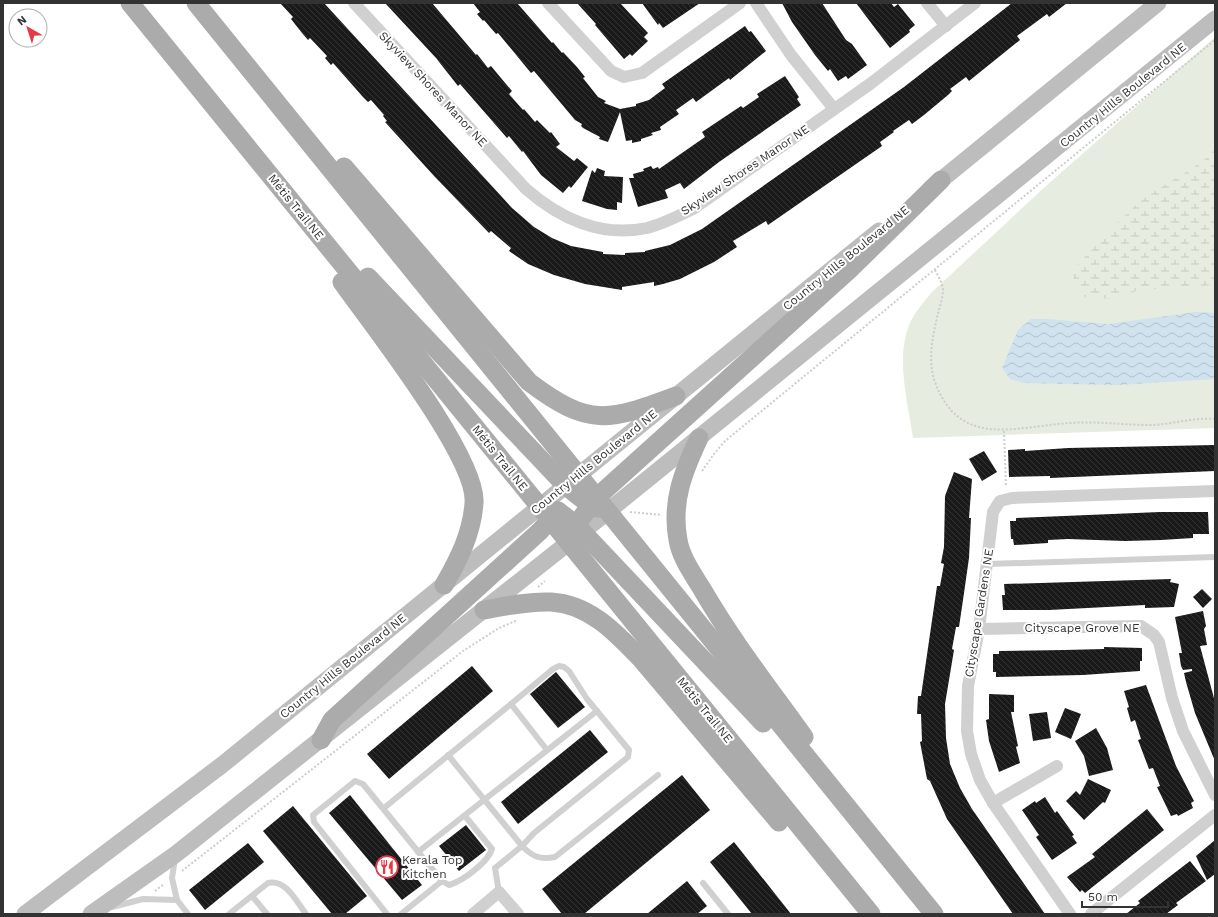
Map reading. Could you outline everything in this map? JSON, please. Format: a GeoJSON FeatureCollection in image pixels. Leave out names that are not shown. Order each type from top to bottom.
{"type":"FeatureCollection","features":[{"type":"Feature","properties":{"kind":"main road","name":"Métis Trail NE"},"geometry":{"type":"LineString","coordinates":[[130,3],[271,177],[550,513],[576,533],[871,914]]}},
{"type":"Feature","properties":{"kind":"main road"},"geometry":{"type":"LineString","coordinates":[[196,3],[572,485]]}},
{"type":"Feature","properties":{"kind":"main road"},"geometry":{"type":"LineString","coordinates":[[201,3],[529,382],[553,400],[577,412],[599,417],[632,412],[676,396]]}},
{"type":"Feature","properties":{"kind":"main road","name":"Country Hills Boulevard NE"},"geometry":{"type":"LineString","coordinates":[[572,485],[676,396],[1158,3]]}},
{"type":"Feature","properties":{"kind":"main road","name":"Country Hills Boulevard NE"},"geometry":{"type":"LineString","coordinates":[[598,505],[699,438],[1215,19]]}},
{"type":"Feature","properties":{"kind":"main road"},"geometry":{"type":"LineString","coordinates":[[244,144],[434,412],[459,454],[469,478],[475,501],[467,538],[458,561],[444,585]]}},
{"type":"Feature","properties":{"kind":"main road"},"geometry":{"type":"LineString","coordinates":[[271,177],[309,213],[572,485],[598,505],[934,914]]}},
{"type":"Feature","properties":{"kind":"main road"},"geometry":{"type":"LineString","coordinates":[[93,912],[176,854],[484,610],[576,533],[598,505],[849,270],[941,180]]}},
{"type":"Feature","properties":{"kind":"main road"},"geometry":{"type":"LineString","coordinates":[[699,438],[689,459],[677,493],[676,515],[678,541],[688,565],[716,613],[886,856]]}},
{"type":"Feature","properties":{"kind":"main road"},"geometry":{"type":"LineString","coordinates":[[321,740],[332,720],[550,513],[572,485]]}},
{"type":"Feature","properties":{"kind":"main road","name":"Country Hills Boulevard NE"},"geometry":{"type":"LineString","coordinates":[[25,914],[222,765],[444,585],[550,513]]}},
{"type":"Feature","properties":{"kind":"main road"},"geometry":{"type":"LineString","coordinates":[[576,533],[886,856]]}},
{"type":"Feature","properties":{"kind":"main road"},"geometry":{"type":"LineString","coordinates":[[484,610],[530,603],[553,602],[579,608],[599,620],[619,636],[642,660],[859,914]]}},
{"type":"Feature","properties":{"kind":"street","name":"Skyview Shores Manor NE"},"geometry":{"type":"LineString","coordinates":[[354,3],[526,189],[545,206],[568,219],[593,227],[623,231],[648,228],[693,209],[834,109],[975,3]]}},
{"type":"Feature","properties":{"kind":"street"},"geometry":{"type":"LineString","coordinates":[[548,3],[611,71],[624,77],[642,73],[740,3]]}},
{"type":"Feature","properties":{"kind":"street"},"geometry":{"type":"LineString","coordinates":[[756,3],[792,55],[834,109]]}},
{"type":"Feature","properties":{"kind":"street"},"geometry":{"type":"LineString","coordinates":[[926,3],[946,26]]}},
{"type":"Feature","properties":{"kind":"street"},"geometry":{"type":"LineString","coordinates":[[1006,498],[1215,491]]}},
{"type":"Feature","properties":{"kind":"street","name":"Cityscape Gardens NE"},"geometry":{"type":"LineString","coordinates":[[1006,498],[996,505],[993,512],[988,564],[979,629],[968,686],[967,731],[970,754],[980,780],[993,803],[1070,914]]}},
{"type":"Feature","properties":{"kind":"street","name":"Cityscape Grove NE"},"geometry":{"type":"LineString","coordinates":[[979,629],[1141,626],[1147,629],[1159,642],[1170,691],[1184,731],[1215,795]]}},
{"type":"Feature","properties":{"kind":"street"},"geometry":{"type":"LineString","coordinates":[[993,803],[1057,766]]}},
{"type":"Feature","properties":{"kind":"street"},"geometry":{"type":"LineString","coordinates":[[1091,914],[1215,815]]}},
{"type":"Feature","properties":{"kind":"street"},"geometry":{"type":"LineString","coordinates":[[473,914],[499,892],[518,914]]}},
{"type":"Feature","properties":{"kind":"lane"},"geometry":{"type":"LineString","coordinates":[[988,564],[1215,557]]}},
{"type":"Feature","properties":{"kind":"lane"},"geometry":{"type":"LineString","coordinates":[[384,808],[552,669],[559,666],[569,670],[576,683],[629,750],[628,756],[534,833],[522,846],[495,868],[499,892]]}},
{"type":"Feature","properties":{"kind":"lane"},"geometry":{"type":"LineString","coordinates":[[511,704],[547,750]]}},
{"type":"Feature","properties":{"kind":"lane"},"geometry":{"type":"LineString","coordinates":[[418,852],[597,711]]}},
{"type":"Feature","properties":{"kind":"lane"},"geometry":{"type":"LineString","coordinates":[[448,755],[531,856],[543,860],[555,857],[658,775]]}},
{"type":"Feature","properties":{"kind":"lane"},"geometry":{"type":"LineString","coordinates":[[387,914],[314,822],[313,815],[355,781],[363,784],[442,881],[450,885],[459,882],[490,857],[492,849],[465,816]]}},
{"type":"Feature","properties":{"kind":"lane"},"geometry":{"type":"LineString","coordinates":[[176,854],[172,878],[177,900],[188,914]]}},
{"type":"Feature","properties":{"kind":"lane"},"geometry":{"type":"LineString","coordinates":[[401,914],[442,881]]}},
{"type":"Feature","properties":{"kind":"lane"},"geometry":{"type":"LineString","coordinates":[[229,914],[268,883],[276,882],[283,884],[306,914]]}},
{"type":"Feature","properties":{"kind":"lane"},"geometry":{"type":"LineString","coordinates":[[703,883],[728,914]]}},
{"type":"Feature","properties":{"kind":"lane"},"geometry":{"type":"LineString","coordinates":[[252,896],[267,914]]}},
{"type":"Feature","properties":{"kind":"lane"},"geometry":{"type":"LineString","coordinates":[[93,912],[144,899],[177,900]]}},
{"type":"Feature","properties":{"kind":"path"},"geometry":{"type":"LineString","coordinates":[[699,476],[725,441],[1215,40]]}},
{"type":"Feature","properties":{"kind":"path"},"geometry":{"type":"LineString","coordinates":[[935,270],[943,290],[932,340],[934,380],[941,397],[950,411],[964,421],[984,428],[1004,431],[1069,423],[1095,422],[1150,425],[1194,419],[1215,419]]}},
{"type":"Feature","properties":{"kind":"path"},"geometry":{"type":"LineString","coordinates":[[1004,431],[1006,498]]}},
{"type":"Feature","properties":{"kind":"path"},"geometry":{"type":"LineString","coordinates":[[630,512],[668,515]]}},
{"type":"Feature","properties":{"kind":"path"},"geometry":{"type":"LineString","coordinates":[[536,588],[548,578]]}},
{"type":"Feature","properties":{"kind":"path"},"geometry":{"type":"LineString","coordinates":[[144,899],[463,651],[499,628],[523,618]]}},
{"type":"Feature","properties":{"kind":"green space"},"geometry":{"type":"Polygon","coordinates":[[[1215,37],[1215,428],[913,438],[904,380],[903,350],[910,323],[919,308],[931,293],[1047,185],[1215,37]]]}},
{"type":"Feature","properties":{"kind":"green space"},"geometry":{"type":"Polygon","coordinates":[[[1215,149],[1215,285],[1139,290],[1115,299],[1085,297],[1074,287],[1073,270],[1124,216],[1150,194],[1200,163],[1215,149]]]}},
{"type":"Feature","properties":{"kind":"water"},"geometry":{"type":"Polygon","coordinates":[[[1196,312],[1215,313],[1215,379],[1118,385],[1024,383],[1010,379],[1002,368],[1018,330],[1031,319],[1108,324],[1196,312]]]}},
{"type":"Feature","properties":{"kind":"building"},"geometry":{"type":"Polygon","coordinates":[[[280,3],[324,3],[512,208],[534,227],[552,238],[571,246],[603,252],[603,254],[625,255],[625,253],[645,252],[670,245],[702,229],[904,87],[1012,3],[1067,3],[1049,17],[1047,14],[1017,36],[1020,40],[969,81],[966,77],[950,89],[952,91],[948,95],[912,124],[909,120],[893,131],[894,132],[880,142],[882,146],[768,225],[766,221],[733,241],[737,247],[714,262],[680,279],[654,286],[654,282],[622,287],[622,290],[585,284],[554,275],[528,264],[509,251],[511,248],[491,231],[489,233],[435,177],[385,122],[387,121],[383,116],[384,115],[371,100],[368,102],[333,63],[331,65],[325,58],[327,56],[310,38],[308,40],[291,19],[293,17],[280,3]]]}},
{"type":"Feature","properties":{"kind":"building"},"geometry":{"type":"Polygon","coordinates":[[[385,3],[432,3],[488,68],[491,66],[512,91],[509,94],[523,110],[524,109],[535,122],[537,120],[550,133],[551,132],[560,144],[556,147],[574,161],[577,158],[588,167],[571,188],[569,186],[563,193],[541,175],[523,151],[522,152],[509,136],[507,138],[460,84],[458,86],[436,58],[385,3]]]}},
{"type":"Feature","properties":{"kind":"building"},"geometry":{"type":"Polygon","coordinates":[[[473,3],[517,3],[552,43],[553,42],[577,67],[585,77],[583,78],[598,97],[606,101],[604,103],[620,109],[636,106],[636,104],[649,100],[665,88],[662,84],[745,26],[749,32],[751,31],[766,51],[730,80],[729,78],[696,102],[693,98],[676,110],[679,114],[660,127],[661,130],[651,133],[653,135],[641,139],[641,141],[632,143],[632,140],[626,141],[620,112],[608,142],[599,139],[600,137],[583,128],[581,126],[582,124],[575,120],[534,71],[531,73],[498,33],[496,34],[484,20],[483,21],[477,14],[480,12],[473,3]]]}},
{"type":"Feature","properties":{"kind":"building"},"geometry":{"type":"Polygon","coordinates":[[[577,3],[620,3],[648,33],[644,37],[648,41],[632,56],[630,54],[624,59],[577,3]]]}},
{"type":"Feature","properties":{"kind":"building"},"geometry":{"type":"Polygon","coordinates":[[[642,3],[700,3],[663,28],[659,23],[658,25],[642,3]]]}},
{"type":"Feature","properties":{"kind":"building"},"geometry":{"type":"Polygon","coordinates":[[[782,3],[822,3],[846,40],[852,44],[867,65],[848,79],[846,76],[838,81],[830,69],[828,71],[815,55],[792,22],[782,3]]]}},
{"type":"Feature","properties":{"kind":"building"},"geometry":{"type":"Polygon","coordinates":[[[856,3],[891,3],[894,7],[898,4],[915,25],[909,30],[910,32],[890,48],[856,3]]]}},
{"type":"Feature","properties":{"kind":"building"},"geometry":{"type":"Polygon","coordinates":[[[785,76],[799,97],[797,99],[801,105],[719,162],[684,189],[680,183],[665,190],[668,198],[638,207],[629,178],[634,178],[633,174],[644,171],[643,169],[651,166],[653,169],[658,167],[659,169],[705,137],[702,132],[741,106],[743,108],[759,97],[757,94],[785,76]]]}},
{"type":"Feature","properties":{"kind":"building"},"geometry":{"type":"Polygon","coordinates":[[[597,168],[605,171],[604,176],[623,177],[622,203],[617,202],[617,210],[607,209],[582,201],[592,170],[595,173],[597,168]]]}},
{"type":"Feature","properties":{"kind":"building"},"geometry":{"type":"Polygon","coordinates":[[[1215,445],[1215,471],[1050,478],[1050,476],[1009,477],[1008,450],[1025,449],[1025,451],[1068,448],[1215,445]]]}},
{"type":"Feature","properties":{"kind":"building"},"geometry":{"type":"Polygon","coordinates":[[[984,451],[997,472],[982,481],[969,459],[984,451]]]}},
{"type":"Feature","properties":{"kind":"building"},"geometry":{"type":"Polygon","coordinates":[[[954,472],[972,479],[969,518],[971,518],[969,558],[959,627],[956,627],[952,649],[954,650],[945,704],[946,738],[950,764],[960,788],[972,809],[1045,914],[1013,914],[947,819],[930,781],[927,779],[920,742],[922,741],[921,714],[917,714],[918,696],[921,696],[937,586],[940,586],[944,564],[941,563],[944,547],[945,496],[954,472]]]}},
{"type":"Feature","properties":{"kind":"building"},"geometry":{"type":"Polygon","coordinates":[[[1160,512],[1208,512],[1209,534],[1193,534],[1193,538],[1161,540],[1125,541],[1068,539],[1048,540],[1048,543],[1014,545],[1013,539],[1011,539],[1010,521],[1016,521],[1016,518],[1160,512]]]}},
{"type":"Feature","properties":{"kind":"building"},"geometry":{"type":"Polygon","coordinates":[[[1171,579],[1170,582],[1179,584],[1174,607],[1145,608],[1145,605],[1049,610],[1003,610],[1002,595],[1005,595],[1004,584],[1171,579]]]}},
{"type":"Feature","properties":{"kind":"building"},"geometry":{"type":"Polygon","coordinates":[[[1202,589],[1212,599],[1203,608],[1193,597],[1202,589]]]}},
{"type":"Feature","properties":{"kind":"building"},"geometry":{"type":"Polygon","coordinates":[[[1203,611],[1206,626],[1204,629],[1207,645],[1200,646],[1215,702],[1215,761],[1195,713],[1186,682],[1184,673],[1192,671],[1192,669],[1183,670],[1181,666],[1179,653],[1182,653],[1175,617],[1203,611]]]}},
{"type":"Feature","properties":{"kind":"building"},"geometry":{"type":"Polygon","coordinates":[[[1104,647],[1142,648],[1140,671],[1083,675],[996,677],[996,672],[993,672],[993,654],[999,654],[999,651],[1104,649],[1104,647]]]}},
{"type":"Feature","properties":{"kind":"building"},"geometry":{"type":"Polygon","coordinates":[[[472,666],[493,691],[389,779],[367,754],[472,666]]]}},
{"type":"Feature","properties":{"kind":"building"},"geometry":{"type":"Polygon","coordinates":[[[556,672],[585,707],[558,728],[530,694],[556,672]]]}},
{"type":"Feature","properties":{"kind":"building"},"geometry":{"type":"Polygon","coordinates":[[[1146,685],[1176,766],[1194,801],[1191,803],[1193,808],[1178,816],[1177,814],[1171,816],[1157,787],[1160,786],[1153,768],[1149,769],[1138,740],[1141,739],[1135,720],[1131,722],[1127,708],[1129,707],[1124,691],[1146,685]]]}},
{"type":"Feature","properties":{"kind":"building"},"geometry":{"type":"Polygon","coordinates":[[[989,694],[1014,695],[1014,712],[1011,712],[1020,763],[999,772],[989,741],[986,720],[989,719],[989,694]]]}},
{"type":"Feature","properties":{"kind":"building"},"geometry":{"type":"Polygon","coordinates":[[[1065,708],[1081,714],[1071,739],[1055,732],[1065,708]]]}},
{"type":"Feature","properties":{"kind":"building"},"geometry":{"type":"Polygon","coordinates":[[[1047,712],[1051,738],[1033,741],[1029,714],[1047,712]]]}},
{"type":"Feature","properties":{"kind":"building"},"geometry":{"type":"Polygon","coordinates":[[[1096,728],[1107,748],[1113,770],[1089,776],[1084,756],[1075,741],[1096,728]]]}},
{"type":"Feature","properties":{"kind":"building"},"geometry":{"type":"Polygon","coordinates":[[[590,730],[608,752],[518,824],[501,802],[590,730]]]}},
{"type":"Feature","properties":{"kind":"building"},"geometry":{"type":"Polygon","coordinates":[[[682,775],[710,810],[584,914],[562,914],[542,889],[682,775]]]}},
{"type":"Feature","properties":{"kind":"building"},"geometry":{"type":"Polygon","coordinates":[[[1088,779],[1111,790],[1105,803],[1103,802],[1084,820],[1066,801],[1076,791],[1080,795],[1088,779]]]}},
{"type":"Feature","properties":{"kind":"building"},"geometry":{"type":"Polygon","coordinates":[[[350,795],[422,885],[402,900],[329,813],[350,795]]]}},
{"type":"Feature","properties":{"kind":"building"},"geometry":{"type":"Polygon","coordinates":[[[1045,797],[1055,813],[1057,811],[1074,835],[1072,836],[1077,843],[1052,860],[1036,837],[1039,835],[1022,810],[1035,801],[1036,803],[1045,797]]]}},
{"type":"Feature","properties":{"kind":"building"},"geometry":{"type":"Polygon","coordinates":[[[293,806],[367,896],[345,914],[332,914],[263,831],[293,806]]]}},
{"type":"Feature","properties":{"kind":"building"},"geometry":{"type":"Polygon","coordinates":[[[1147,809],[1164,830],[1085,893],[1082,890],[1080,892],[1067,877],[1095,857],[1092,854],[1147,809]]]}},
{"type":"Feature","properties":{"kind":"building"},"geometry":{"type":"Polygon","coordinates":[[[466,825],[486,850],[459,871],[439,846],[466,825]]]}},
{"type":"Feature","properties":{"kind":"building"},"geometry":{"type":"Polygon","coordinates":[[[1215,840],[1215,874],[1207,880],[1196,856],[1215,840]]]}},
{"type":"Feature","properties":{"kind":"building"},"geometry":{"type":"Polygon","coordinates":[[[734,842],[791,914],[752,914],[710,862],[734,842]]]}},
{"type":"Feature","properties":{"kind":"building"},"geometry":{"type":"Polygon","coordinates":[[[248,843],[264,862],[205,910],[189,890],[248,843]]]}},
{"type":"Feature","properties":{"kind":"building"},"geometry":{"type":"Polygon","coordinates":[[[1190,861],[1206,881],[1176,903],[1178,905],[1166,914],[1126,914],[1140,903],[1138,901],[1190,861]]]}},
{"type":"Feature","properties":{"kind":"building"},"geometry":{"type":"Polygon","coordinates":[[[687,881],[707,906],[697,914],[647,914],[687,881]]]}},
{"type":"Feature","properties":{"kind":"place","name":"Kerala Top Kitchen"},"geometry":{"type":"Point","coordinates":[387,867]}}]}
